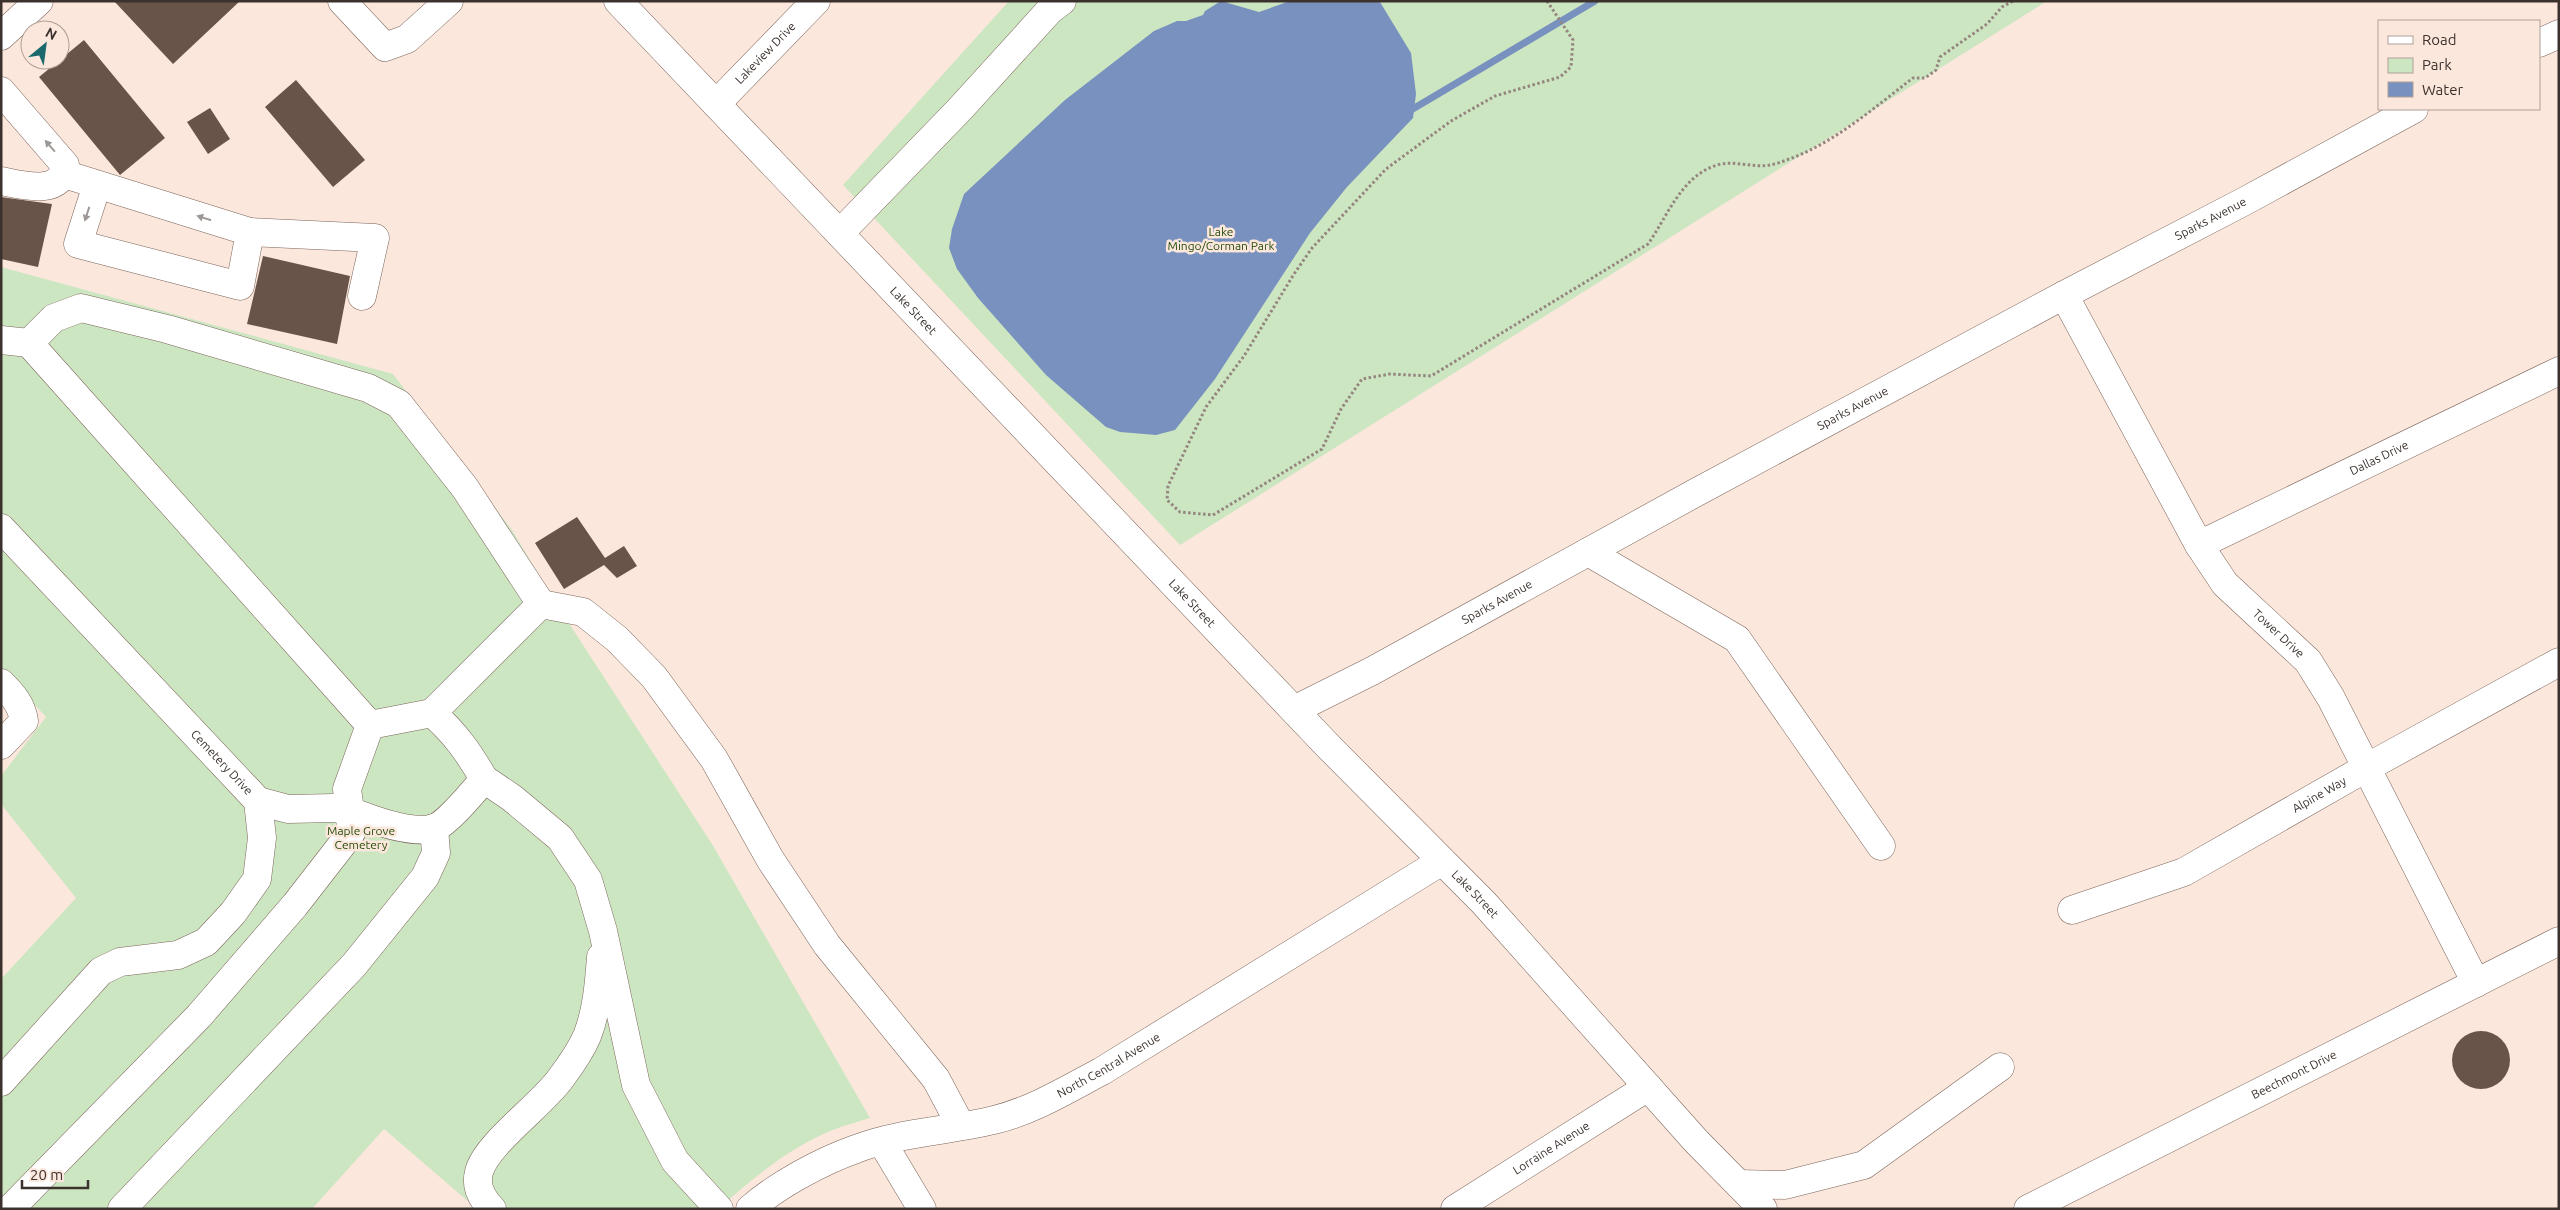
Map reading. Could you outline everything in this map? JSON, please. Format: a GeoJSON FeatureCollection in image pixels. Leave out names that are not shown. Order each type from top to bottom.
{"type":"FeatureCollection","features":[{"type":"Feature","properties":{"kind":"street"},"geometry":{"type":"LineString","coordinates":[[1,36],[39,1]]}},
{"type":"Feature","properties":{"kind":"street"},"geometry":{"type":"LineString","coordinates":[[342,1],[385,47],[407,40],[448,1]]}},
{"type":"Feature","properties":{"kind":"street","name":"Lake Street"},"geometry":{"type":"LineString","coordinates":[[618,1],[1294,710],[1484,903],[1648,1087],[1763,1209]]}},
{"type":"Feature","properties":{"kind":"street","name":"Lakeview Drive"},"geometry":{"type":"LineString","coordinates":[[716,104],[816,1]]}},
{"type":"Feature","properties":{"kind":"street"},"geometry":{"type":"LineString","coordinates":[[840,233],[960,109],[1050,10],[1062,1]]}},
{"type":"Feature","properties":{"kind":"street"},"geometry":{"type":"LineString","coordinates":[[2540,43],[2559,34]]}},
{"type":"Feature","properties":{"kind":"street"},"geometry":{"type":"LineString","coordinates":[[1,91],[65,165],[64,174],[58,182],[47,187],[1,180]]}},
{"type":"Feature","properties":{"kind":"street","name":"Sparks Avenue"},"geometry":{"type":"LineString","coordinates":[[1294,710],[1389,662],[1588,552],[2064,295],[2245,201],[2412,110]]}},
{"type":"Feature","properties":{"kind":"street"},"geometry":{"type":"LineString","coordinates":[[64,174],[250,232],[375,238],[362,296]]}},
{"type":"Feature","properties":{"kind":"street"},"geometry":{"type":"LineString","coordinates":[[97,185],[78,244],[240,286],[250,232]]}},
{"type":"Feature","properties":{"kind":"street","name":"Tower Drive"},"geometry":{"type":"LineString","coordinates":[[2064,295],[2199,545],[2225,584],[2308,661],[2331,698],[2476,983]]}},
{"type":"Feature","properties":{"kind":"street"},"geometry":{"type":"LineString","coordinates":[[29,343],[54,318],[81,308],[167,329],[368,388],[399,404],[465,488],[541,604],[583,612],[617,638],[654,677],[714,759],[770,859],[827,945],[936,1079],[961,1126]]}},
{"type":"Feature","properties":{"kind":"street"},"geometry":{"type":"LineString","coordinates":[[1,340],[29,343],[370,725]]}},
{"type":"Feature","properties":{"kind":"street","name":"Dallas Drive"},"geometry":{"type":"LineString","coordinates":[[2199,545],[2559,371]]}},
{"type":"Feature","properties":{"kind":"street","name":"Cemetery Drive"},"geometry":{"type":"LineString","coordinates":[[1,528],[258,801],[262,838],[257,879],[234,913],[206,942],[178,955],[120,962],[101,971],[1,1082]]}},
{"type":"Feature","properties":{"kind":"street"},"geometry":{"type":"LineString","coordinates":[[1588,552],[1737,638],[1881,846]]}},
{"type":"Feature","properties":{"kind":"street"},"geometry":{"type":"LineString","coordinates":[[370,725],[432,713],[541,604]]}},
{"type":"Feature","properties":{"kind":"street","name":"Alpine Way"},"geometry":{"type":"LineString","coordinates":[[2072,910],[2184,872],[2366,768],[2559,662]]}},
{"type":"Feature","properties":{"kind":"street"},"geometry":{"type":"LineString","coordinates":[[1,683],[14,697],[23,713],[24,721],[1,745]]}},
{"type":"Feature","properties":{"kind":"street"},"geometry":{"type":"LineString","coordinates":[[432,713],[452,730],[484,779],[512,798],[560,838],[588,880],[603,931],[636,1085],[675,1162],[718,1209]]}},
{"type":"Feature","properties":{"kind":"street"},"geometry":{"type":"LineString","coordinates":[[10,1209],[198,1016],[239,971],[295,905],[351,833],[347,789],[370,725]]}},
{"type":"Feature","properties":{"kind":"street"},"geometry":{"type":"LineString","coordinates":[[258,801],[288,809],[334,808],[350,811],[384,824],[409,828],[434,828],[453,813],[484,779]]}},
{"type":"Feature","properties":{"kind":"street"},"geometry":{"type":"LineString","coordinates":[[262,838],[288,809]]}},
{"type":"Feature","properties":{"kind":"street"},"geometry":{"type":"LineString","coordinates":[[122,1209],[354,966],[425,877],[436,853],[434,828]]}},
{"type":"Feature","properties":{"kind":"street","name":"North Central Avenue"},"geometry":{"type":"LineString","coordinates":[[750,1209],[777,1187],[856,1148],[996,1120],[1018,1112],[1102,1071],[1442,861]]}},
{"type":"Feature","properties":{"kind":"street"},"geometry":{"type":"LineString","coordinates":[[492,1209],[484,1201],[477,1186],[479,1171],[488,1154],[561,1079],[587,1036],[598,991],[603,931]]}},
{"type":"Feature","properties":{"kind":"street","name":"Beechmont Drive"},"geometry":{"type":"LineString","coordinates":[[2028,1209],[2559,941]]}},
{"type":"Feature","properties":{"kind":"street"},"geometry":{"type":"LineString","coordinates":[[1739,1184],[1785,1185],[1864,1165],[2000,1067]]}},
{"type":"Feature","properties":{"kind":"street","name":"Lorraine Avenue"},"geometry":{"type":"LineString","coordinates":[[1455,1209],[1648,1087]]}},
{"type":"Feature","properties":{"kind":"street"},"geometry":{"type":"LineString","coordinates":[[882,1142],[922,1209]]}},
{"type":"Feature","properties":{"kind":"path"},"geometry":{"type":"LineString","coordinates":[[1547,1],[1571,38],[1573,61],[1571,67],[1560,77],[1495,96],[1451,120],[1386,169],[1312,248],[1239,362],[1206,407],[1191,434],[1168,486],[1167,500],[1180,512],[1213,515],[1322,449],[1341,409],[1362,379],[1390,374],[1431,376],[1648,244],[1661,226],[1670,207],[1685,187],[1702,173],[1720,164],[1770,165],[1794,157],[1832,136],[1913,78],[1925,78],[1936,70],[1940,58],[1987,24],[2002,7],[2013,1]]}},
{"type":"Feature","properties":{"kind":"path"},"geometry":{"type":"LineString","coordinates":[[1999,1],[2002,7]]}},
{"type":"Feature","properties":{"kind":"green space","name":"Lake Mingo/Corman Park"},"geometry":{"type":"Polygon","coordinates":[[[1009,1],[2047,1],[1180,545],[843,185],[1009,1]]]}},
{"type":"Feature","properties":{"kind":"green space","name":"Maple Grove Cemetery"},"geometry":{"type":"Polygon","coordinates":[[[1,267],[393,374],[512,530],[552,597],[712,844],[870,1118],[833,1130],[802,1145],[758,1175],[718,1209],[477,1209],[384,1129],[312,1209],[1,1209],[1,979],[76,898],[1,804],[1,776],[46,717],[1,668],[1,267]]]}},
{"type":"Feature","properties":{"kind":"water"},"geometry":{"type":"Polygon","coordinates":[[[1221,1],[1259,12],[1290,1],[1380,2],[1411,53],[1416,94],[1413,118],[1347,187],[1310,233],[1215,379],[1175,430],[1156,435],[1120,432],[1106,427],[1046,375],[978,298],[957,269],[949,248],[952,229],[964,194],[1065,100],[1154,31],[1177,21],[1186,21],[1203,15],[1205,11],[1221,1]]]}},
{"type":"Feature","properties":{"kind":"building"},"geometry":{"type":"Polygon","coordinates":[[[114,1],[240,1],[173,64],[114,1]]]}},
{"type":"Feature","properties":{"kind":"building"},"geometry":{"type":"Polygon","coordinates":[[[84,40],[165,138],[120,175],[39,77],[48,70],[70,70],[70,52],[84,40]]]}},
{"type":"Feature","properties":{"kind":"building"},"geometry":{"type":"Polygon","coordinates":[[[296,80],[365,160],[333,187],[265,107],[296,80]]]}},
{"type":"Feature","properties":{"kind":"building"},"geometry":{"type":"Polygon","coordinates":[[[210,108],[230,139],[208,154],[187,122],[210,108]]]}},
{"type":"Feature","properties":{"kind":"building"},"geometry":{"type":"Polygon","coordinates":[[[1,197],[52,204],[38,267],[1,259],[1,197]]]}},
{"type":"Feature","properties":{"kind":"building"},"geometry":{"type":"Polygon","coordinates":[[[263,256],[350,276],[337,344],[247,324],[263,256]]]}},
{"type":"Feature","properties":{"kind":"building"},"geometry":{"type":"Polygon","coordinates":[[[577,517],[605,558],[624,546],[637,566],[617,578],[604,565],[564,589],[535,543],[577,517]]]}},
{"type":"Feature","properties":{"kind":"building"},"geometry":{"type":"Polygon","coordinates":[[[2475,1031],[2487,1031],[2502,1039],[2510,1054],[2510,1066],[2502,1081],[2487,1089],[2475,1089],[2460,1081],[2452,1066],[2452,1054],[2460,1039],[2475,1031]]]}},
{"type":"Feature","properties":{"kind":"waterway"},"geometry":{"type":"LineString","coordinates":[[1411,110],[1595,1]]}}]}
